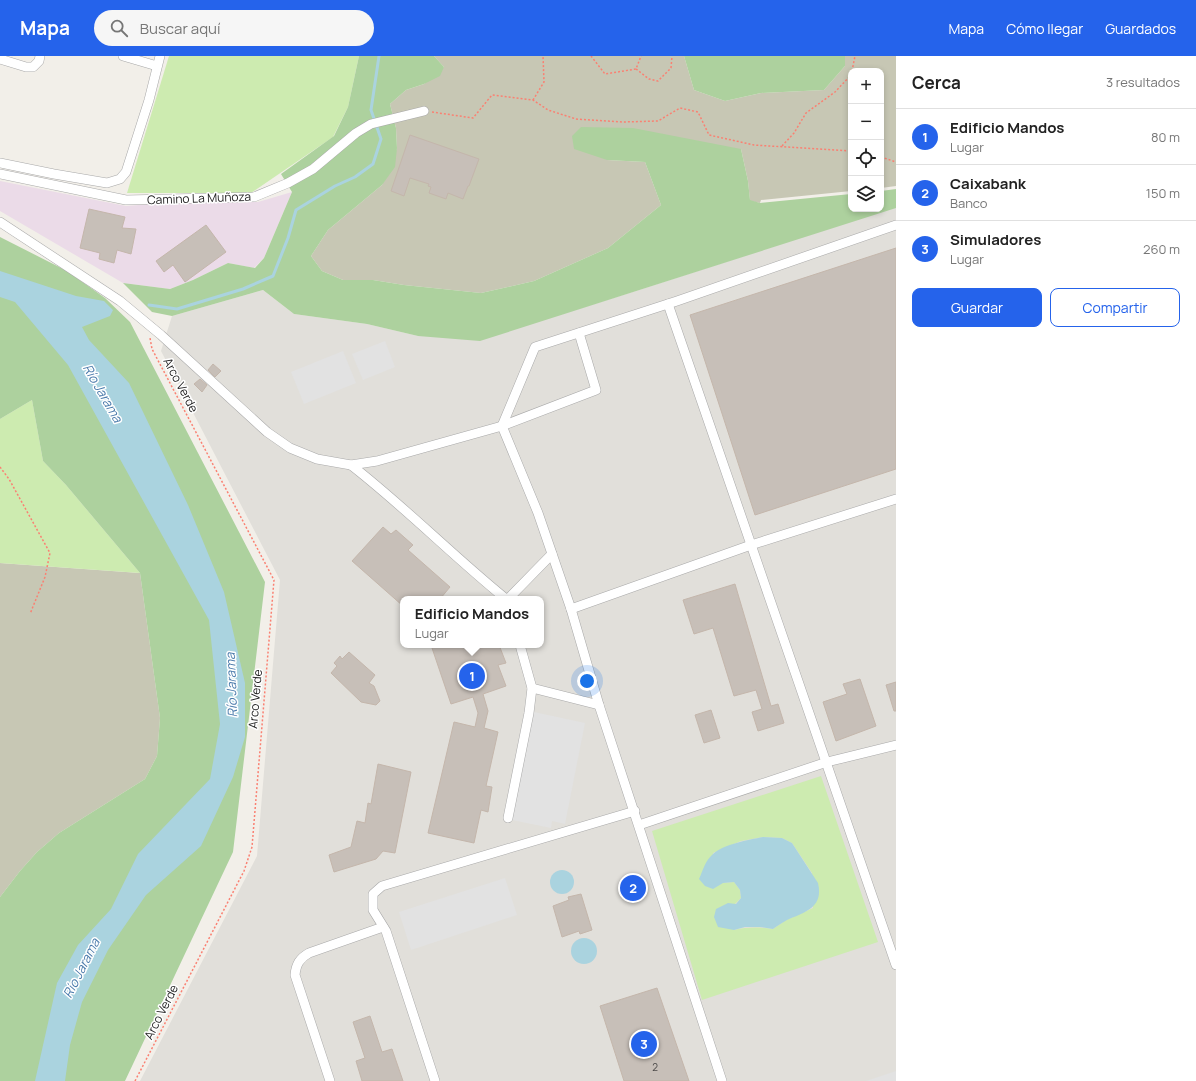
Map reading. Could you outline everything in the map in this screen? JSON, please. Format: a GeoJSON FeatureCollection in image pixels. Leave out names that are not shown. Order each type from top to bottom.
{"type":"FeatureCollection","features":[{"type":"Feature","properties":{"kind":"lane"},"geometry":{"type":"LineString","coordinates":[[0,60],[26,67],[33,67],[39,61],[40,56]]}},
{"type":"Feature","properties":{"kind":"lane"},"geometry":{"type":"LineString","coordinates":[[123,56],[158,66]]}},
{"type":"Feature","properties":{"kind":"lane"},"geometry":{"type":"LineString","coordinates":[[0,163],[107,183],[120,179],[126,172],[149,100],[160,56]]}},
{"type":"Feature","properties":{"kind":"lane","name":"Camino La Muñoza"},"geometry":{"type":"LineString","coordinates":[[0,174],[126,200],[254,197],[288,184],[312,169],[356,133],[371,124],[424,111]]}},
{"type":"Feature","properties":{"kind":"lane"},"geometry":{"type":"LineString","coordinates":[[0,222],[120,301],[147,322],[267,432],[290,448],[317,459],[351,465],[376,461],[502,426],[596,390],[579,332]]}},
{"type":"Feature","properties":{"kind":"lane"},"geometry":{"type":"LineString","coordinates":[[722,1081],[635,811],[599,705],[571,609],[538,512],[502,426],[535,347],[668,304],[896,225]]}},
{"type":"Feature","properties":{"kind":"lane"},"geometry":{"type":"LineString","coordinates":[[668,304],[896,965]]}},
{"type":"Feature","properties":{"kind":"lane"},"geometry":{"type":"LineString","coordinates":[[351,465],[416,519],[485,582],[503,596]]}},
{"type":"Feature","properties":{"kind":"lane"},"geometry":{"type":"LineString","coordinates":[[571,609],[750,545],[896,499]]}},
{"type":"Feature","properties":{"kind":"lane"},"geometry":{"type":"LineString","coordinates":[[510,596],[552,554]]}},
{"type":"Feature","properties":{"kind":"lane"},"geometry":{"type":"LineString","coordinates":[[508,818],[529,713],[532,688],[521,648]]}},
{"type":"Feature","properties":{"kind":"lane"},"geometry":{"type":"LineString","coordinates":[[532,688],[599,705]]}},
{"type":"Feature","properties":{"kind":"lane"},"geometry":{"type":"LineString","coordinates":[[639,825],[827,762],[896,745]]}},
{"type":"Feature","properties":{"kind":"lane"},"geometry":{"type":"LineString","coordinates":[[435,1081],[383,927],[373,910],[373,894],[382,886],[635,811]]}},
{"type":"Feature","properties":{"kind":"lane"},"geometry":{"type":"LineString","coordinates":[[330,1081],[295,975],[296,965],[302,957],[310,953],[383,927]]}},
{"type":"Feature","properties":{"kind":"path"},"geometry":{"type":"LineString","coordinates":[[533,100],[544,82],[543,56]]}},
{"type":"Feature","properties":{"kind":"path"},"geometry":{"type":"LineString","coordinates":[[591,56],[605,74],[636,69],[649,79],[658,81],[671,68],[672,56]]}},
{"type":"Feature","properties":{"kind":"path"},"geometry":{"type":"LineString","coordinates":[[636,69],[641,56]]}},
{"type":"Feature","properties":{"kind":"path"},"geometry":{"type":"LineString","coordinates":[[853,68],[855,56]]}},
{"type":"Feature","properties":{"kind":"path"},"geometry":{"type":"LineString","coordinates":[[782,146],[794,133],[806,113],[835,92],[848,78]]}},
{"type":"Feature","properties":{"kind":"path"},"geometry":{"type":"LineString","coordinates":[[424,111],[473,118],[492,95],[533,100],[548,110],[576,119],[623,122],[658,121],[680,108],[698,112],[709,136],[754,145],[848,151]]}},
{"type":"Feature","properties":{"kind":"path"},"geometry":{"type":"LineString","coordinates":[[884,158],[896,162]]}},
{"type":"Feature","properties":{"kind":"path","name":"Arco Verde"},"geometry":{"type":"LineString","coordinates":[[135,1081],[244,871],[252,847],[274,580],[152,349],[147,322]]}},
{"type":"Feature","properties":{"kind":"path"},"geometry":{"type":"LineString","coordinates":[[0,467],[9,478],[50,553],[45,577],[30,614]]}},
{"type":"Feature","properties":{"kind":"shaded area"},"geometry":{"type":"Polygon","coordinates":[[[434,56],[684,56],[694,90],[725,101],[761,93],[824,90],[845,66],[845,56],[896,56],[896,186],[884,188],[884,68],[848,68],[848,191],[761,200],[760,203],[750,201],[748,181],[741,149],[607,160],[645,162],[661,205],[608,248],[534,281],[481,293],[404,285],[373,280],[343,280],[322,271],[311,256],[328,230],[382,185],[397,148],[396,128],[390,104],[406,90],[424,84],[444,67],[434,56]]]}},
{"type":"Feature","properties":{"kind":"shaded area"},"geometry":{"type":"Polygon","coordinates":[[[0,181],[126,206],[164,203],[258,202],[292,192],[264,258],[254,268],[228,263],[170,289],[123,283],[0,211],[0,181]]]}},
{"type":"Feature","properties":{"kind":"shaded area"},"geometry":{"type":"Polygon","coordinates":[[[895,207],[896,208],[896,1081],[140,1081],[257,856],[280,580],[161,351],[172,316],[263,290],[294,314],[367,324],[418,336],[545,319],[880,212],[884,212],[884,211],[895,207]]]}},
{"type":"Feature","properties":{"kind":"shaded area"},"geometry":{"type":"Polygon","coordinates":[[[385,341],[395,367],[363,380],[352,354],[385,341]]]}},
{"type":"Feature","properties":{"kind":"shaded area"},"geometry":{"type":"Polygon","coordinates":[[[343,351],[356,383],[304,404],[291,372],[343,351]]]}},
{"type":"Feature","properties":{"kind":"shaded area"},"geometry":{"type":"Polygon","coordinates":[[[0,563],[140,573],[160,718],[157,756],[145,779],[59,833],[37,852],[0,897],[0,563]]]}},
{"type":"Feature","properties":{"kind":"shaded area"},"geometry":{"type":"Polygon","coordinates":[[[534,712],[585,723],[565,824],[552,821],[551,828],[512,820],[534,712]]]}},
{"type":"Feature","properties":{"kind":"shaded area"},"geometry":{"type":"Polygon","coordinates":[[[505,878],[517,915],[411,950],[399,912],[505,878]]]}},
{"type":"Feature","properties":{"kind":"shaded area"},"geometry":{"type":"Polygon","coordinates":[[[896,1071],[896,1081],[866,1081],[896,1071]]]}},
{"type":"Feature","properties":{"kind":"green space"},"geometry":{"type":"Polygon","coordinates":[[[169,56],[359,56],[348,107],[333,137],[251,193],[127,193],[169,56]]]}},
{"type":"Feature","properties":{"kind":"green space"},"geometry":{"type":"Polygon","coordinates":[[[359,56],[434,56],[444,67],[440,76],[424,84],[406,90],[390,104],[396,128],[397,148],[395,167],[382,185],[328,230],[311,256],[322,271],[343,280],[373,280],[404,285],[481,293],[534,281],[608,248],[661,205],[645,162],[607,160],[574,149],[572,136],[581,127],[633,128],[741,149],[748,181],[750,200],[760,203],[848,194],[848,212],[883,212],[480,341],[418,336],[367,324],[294,314],[263,290],[172,316],[152,312],[123,283],[170,289],[228,263],[255,268],[264,258],[292,192],[281,174],[334,136],[348,107],[359,56]]]}},
{"type":"Feature","properties":{"kind":"green space"},"geometry":{"type":"Polygon","coordinates":[[[684,56],[845,56],[845,66],[824,90],[761,93],[725,101],[694,90],[684,56]]]}},
{"type":"Feature","properties":{"kind":"green space"},"geometry":{"type":"Polygon","coordinates":[[[896,189],[896,208],[884,212],[884,191],[896,189]]]}},
{"type":"Feature","properties":{"kind":"green space"},"geometry":{"type":"Polygon","coordinates":[[[0,237],[67,271],[105,298],[130,322],[265,582],[233,852],[125,1081],[0,1081],[0,897],[37,852],[59,833],[145,779],[157,756],[160,718],[140,573],[66,485],[43,461],[32,400],[0,419],[0,237]]]}},
{"type":"Feature","properties":{"kind":"green space"},"geometry":{"type":"Polygon","coordinates":[[[32,400],[43,461],[66,485],[140,573],[0,563],[0,419],[32,400]]]}},
{"type":"Feature","properties":{"kind":"green space"},"geometry":{"type":"Polygon","coordinates":[[[821,776],[878,942],[702,1000],[652,831],[821,776]],[[763,837],[741,841],[713,853],[723,883],[734,882],[740,890],[741,898],[735,904],[734,930],[744,928],[773,929],[786,920],[813,908],[812,873],[792,843],[782,838],[763,837]]]}},
{"type":"Feature","properties":{"kind":"water","name":"Río Jarama"},"geometry":{"type":"Polygon","coordinates":[[[0,271],[76,296],[104,301],[113,310],[110,316],[82,327],[89,340],[129,383],[188,505],[224,592],[245,683],[245,737],[233,777],[201,846],[146,895],[108,950],[82,1002],[70,1045],[65,1081],[35,1081],[57,983],[78,945],[111,909],[138,854],[210,779],[220,724],[209,620],[68,365],[15,302],[0,297],[0,271]]]}},
{"type":"Feature","properties":{"kind":"water"},"geometry":{"type":"Polygon","coordinates":[[[763,837],[782,838],[792,843],[818,883],[818,898],[815,904],[806,911],[773,929],[745,927],[734,930],[718,927],[714,917],[716,909],[728,903],[736,904],[741,898],[740,890],[734,882],[723,883],[713,889],[705,886],[699,879],[704,866],[713,854],[723,848],[736,843],[763,837]]]}},
{"type":"Feature","properties":{"kind":"water"},"geometry":{"type":"Polygon","coordinates":[[[562,870],[571,873],[574,882],[571,891],[562,894],[553,891],[550,882],[553,873],[562,870]]]}},
{"type":"Feature","properties":{"kind":"water"},"geometry":{"type":"Polygon","coordinates":[[[584,938],[593,942],[597,951],[593,960],[584,964],[575,960],[571,951],[575,942],[584,938]]]}},
{"type":"Feature","properties":{"kind":"building"},"geometry":{"type":"Polygon","coordinates":[[[410,135],[479,159],[463,199],[448,193],[446,199],[429,193],[431,187],[428,186],[429,184],[410,178],[404,196],[391,191],[410,135]]]}},
{"type":"Feature","properties":{"kind":"building"},"geometry":{"type":"Polygon","coordinates":[[[89,209],[125,217],[122,228],[136,229],[131,254],[117,250],[114,263],[99,259],[100,253],[80,248],[89,209]]]}},
{"type":"Feature","properties":{"kind":"building"},"geometry":{"type":"Polygon","coordinates":[[[206,225],[226,252],[185,282],[173,265],[164,272],[156,261],[206,225]]]}},
{"type":"Feature","properties":{"kind":"building"},"geometry":{"type":"Polygon","coordinates":[[[896,248],[896,469],[755,515],[690,315],[896,248]]]}},
{"type":"Feature","properties":{"kind":"building"},"geometry":{"type":"Polygon","coordinates":[[[213,364],[221,371],[215,377],[208,370],[213,364]]]}},
{"type":"Feature","properties":{"kind":"building"},"geometry":{"type":"Polygon","coordinates":[[[200,379],[207,385],[202,392],[194,384],[200,379]]]}},
{"type":"Feature","properties":{"kind":"building"},"geometry":{"type":"Polygon","coordinates":[[[383,527],[391,534],[396,530],[413,545],[408,550],[450,587],[442,596],[400,596],[400,603],[352,561],[383,527]]]}},
{"type":"Feature","properties":{"kind":"building"},"geometry":{"type":"Polygon","coordinates":[[[735,584],[771,706],[778,704],[784,723],[758,731],[752,712],[762,709],[756,690],[734,696],[713,628],[694,634],[683,600],[735,584]]]}},
{"type":"Feature","properties":{"kind":"building"},"geometry":{"type":"Polygon","coordinates":[[[432,648],[500,648],[506,663],[498,665],[506,686],[483,694],[488,711],[484,728],[498,732],[486,786],[492,787],[488,812],[481,810],[474,843],[428,833],[454,722],[475,727],[478,713],[473,697],[451,704],[432,648]]]}},
{"type":"Feature","properties":{"kind":"building"},"geometry":{"type":"Polygon","coordinates":[[[349,652],[375,675],[369,683],[374,686],[380,701],[376,705],[361,702],[331,673],[337,666],[334,663],[340,656],[342,659],[349,652]]]}},
{"type":"Feature","properties":{"kind":"building"},"geometry":{"type":"Polygon","coordinates":[[[860,679],[876,726],[836,741],[823,702],[847,694],[843,684],[860,679]]]}},
{"type":"Feature","properties":{"kind":"building"},"geometry":{"type":"Polygon","coordinates":[[[896,682],[896,711],[894,711],[886,685],[896,682]]]}},
{"type":"Feature","properties":{"kind":"building"},"geometry":{"type":"Polygon","coordinates":[[[711,710],[720,738],[704,743],[695,715],[711,710]]]}},
{"type":"Feature","properties":{"kind":"building"},"geometry":{"type":"Polygon","coordinates":[[[378,764],[411,772],[395,853],[383,851],[376,859],[334,872],[329,855],[351,847],[357,821],[365,823],[368,803],[371,804],[378,764]]]}},
{"type":"Feature","properties":{"kind":"building"},"geometry":{"type":"Polygon","coordinates":[[[634,877],[643,880],[646,889],[643,898],[634,901],[625,898],[622,889],[625,880],[634,877]]]}},
{"type":"Feature","properties":{"kind":"building"},"geometry":{"type":"Polygon","coordinates":[[[581,894],[592,930],[580,934],[579,931],[562,937],[553,906],[569,900],[568,897],[581,894]]]}},
{"type":"Feature","properties":{"kind":"building"},"geometry":{"type":"Polygon","coordinates":[[[657,988],[689,1081],[624,1081],[600,1006],[657,988]]]}},
{"type":"Feature","properties":{"kind":"building"},"geometry":{"type":"Polygon","coordinates":[[[370,1016],[382,1052],[392,1049],[403,1081],[362,1081],[356,1061],[365,1058],[353,1022],[370,1016]]]}},
{"type":"Feature","properties":{"kind":"waterway"},"geometry":{"type":"LineString","coordinates":[[149,305],[177,309],[243,289],[273,276],[288,238],[296,210],[335,186],[355,177],[373,164],[381,139],[371,110],[379,56]]}},
{"type":"Feature","properties":{"kind":"place","name":"Edificio Mandos"},"geometry":{"type":"Point","coordinates":[472,676]}},
{"type":"Feature","properties":{"kind":"place","name":"Caixabank"},"geometry":{"type":"Point","coordinates":[633,888]}},
{"type":"Feature","properties":{"kind":"place","name":"Simuladores"},"geometry":{"type":"Point","coordinates":[644,1044]}}]}
